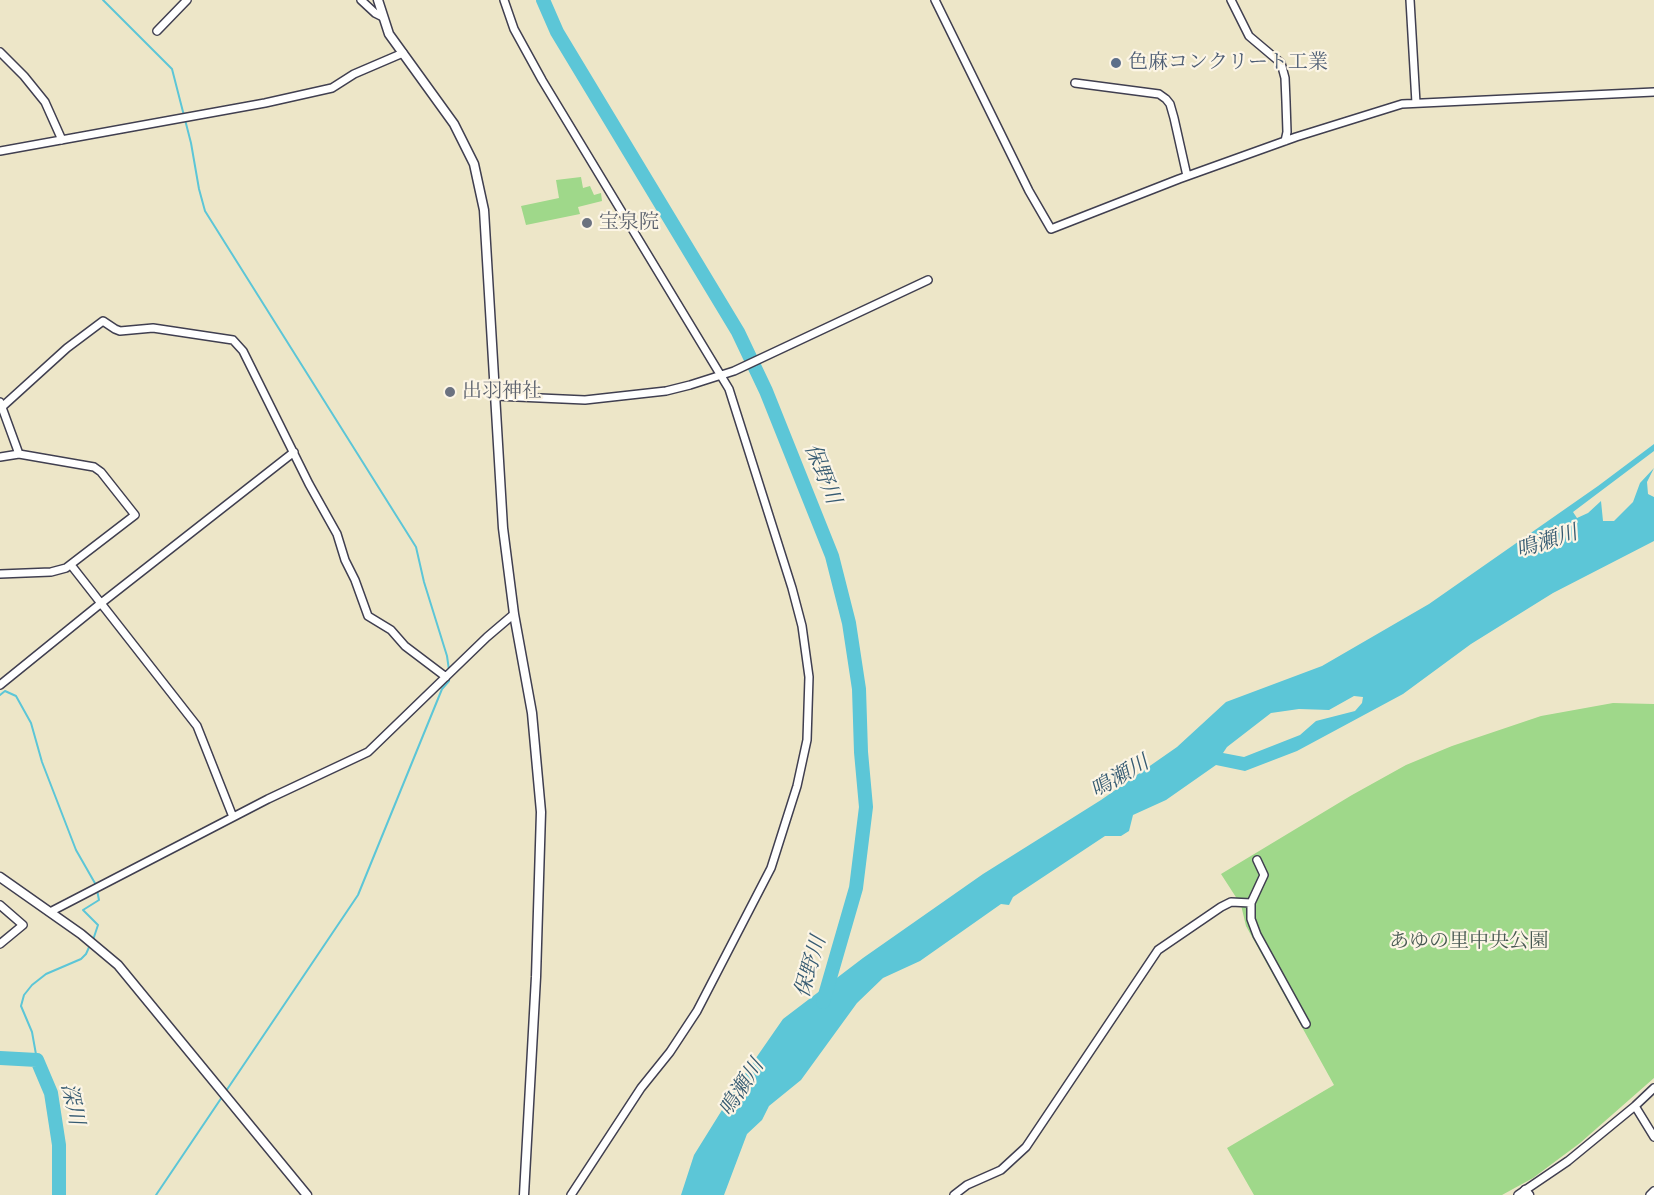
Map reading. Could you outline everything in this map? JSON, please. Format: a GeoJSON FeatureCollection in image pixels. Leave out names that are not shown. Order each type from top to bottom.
{"type":"FeatureCollection","features":[{"type":"Feature","properties":{"kind":"street"},"geometry":{"type":"LineString","coordinates":[[157,31],[187,0]]}},
{"type":"Feature","properties":{"kind":"street"},"geometry":{"type":"LineString","coordinates":[[361,0],[383,17]]}},
{"type":"Feature","properties":{"kind":"street"},"geometry":{"type":"LineString","coordinates":[[378,0],[389,34],[454,124],[474,164],[484,210],[503,528],[514,614],[532,713],[541,812],[536,977],[524,1195]]}},
{"type":"Feature","properties":{"kind":"street"},"geometry":{"type":"LineString","coordinates":[[504,0],[514,29],[542,80],[729,389],[802,626],[809,677],[807,740],[797,786],[771,868],[697,1011],[670,1052],[641,1088],[571,1195]]}},
{"type":"Feature","properties":{"kind":"street"},"geometry":{"type":"LineString","coordinates":[[935,0],[1029,191],[1051,229],[1284,141],[1387,108],[1416,103],[1654,92]]}},
{"type":"Feature","properties":{"kind":"street"},"geometry":{"type":"LineString","coordinates":[[1231,0],[1250,36],[1281,63],[1285,78],[1286,102],[1287,132],[1284,141]]}},
{"type":"Feature","properties":{"kind":"street"},"geometry":{"type":"LineString","coordinates":[[1410,0],[1416,103]]}},
{"type":"Feature","properties":{"kind":"street"},"geometry":{"type":"LineString","coordinates":[[0,52],[45,102],[62,140]]}},
{"type":"Feature","properties":{"kind":"street"},"geometry":{"type":"LineString","coordinates":[[0,151],[179,119],[332,88],[354,74],[403,53]]}},
{"type":"Feature","properties":{"kind":"street"},"geometry":{"type":"LineString","coordinates":[[1075,83],[1159,94],[1166,99],[1174,118],[1187,176]]}},
{"type":"Feature","properties":{"kind":"street"},"geometry":{"type":"LineString","coordinates":[[495,396],[593,399],[666,391],[734,371],[928,280]]}},
{"type":"Feature","properties":{"kind":"street"},"geometry":{"type":"LineString","coordinates":[[19,454],[1,404],[103,321],[120,330],[144,327],[233,340],[243,351],[337,534],[368,616],[391,630],[405,646],[446,677]]}},
{"type":"Feature","properties":{"kind":"street"},"geometry":{"type":"LineString","coordinates":[[0,685],[294,452]]}},
{"type":"Feature","properties":{"kind":"street"},"geometry":{"type":"LineString","coordinates":[[0,457],[19,454],[94,467],[101,472],[135,515],[62,570],[0,574]]}},
{"type":"Feature","properties":{"kind":"street"},"geometry":{"type":"LineString","coordinates":[[71,565],[197,726],[233,817]]}},
{"type":"Feature","properties":{"kind":"street"},"geometry":{"type":"LineString","coordinates":[[50,912],[268,798],[368,752],[487,637],[514,614]]}},
{"type":"Feature","properties":{"kind":"street"},"geometry":{"type":"LineString","coordinates":[[1257,860],[1264,875],[1251,903],[1250,914],[1254,929],[1306,1024]]}},
{"type":"Feature","properties":{"kind":"street"},"geometry":{"type":"LineString","coordinates":[[0,877],[50,912],[118,965],[307,1195]]}},
{"type":"Feature","properties":{"kind":"street"},"geometry":{"type":"LineString","coordinates":[[954,1195],[967,1185],[1001,1170],[1026,1148],[1158,950],[1221,907],[1231,902],[1251,903]]}},
{"type":"Feature","properties":{"kind":"street"},"geometry":{"type":"LineString","coordinates":[[0,905],[23,925],[0,944]]}},
{"type":"Feature","properties":{"kind":"street"},"geometry":{"type":"LineString","coordinates":[[1524,1193],[1568,1161],[1654,1088]]}},
{"type":"Feature","properties":{"kind":"street"},"geometry":{"type":"LineString","coordinates":[[1635,1106],[1654,1137]]}},
{"type":"Feature","properties":{"kind":"street"},"geometry":{"type":"LineString","coordinates":[[1650,1195],[1654,1191]]}},
{"type":"Feature","properties":{"kind":"green space"},"geometry":{"type":"Polygon","coordinates":[[[581,177],[583,188],[590,186],[594,195],[601,193],[602,201],[578,207],[580,214],[526,225],[521,206],[559,198],[556,180],[581,177]]]}},
{"type":"Feature","properties":{"kind":"green space","name":"あゆの里中央公園"},"geometry":{"type":"Polygon","coordinates":[[[1613,703],[1654,704],[1654,1078],[1580,1143],[1533,1178],[1502,1195],[1254,1195],[1227,1148],[1334,1085],[1246,926],[1241,905],[1221,874],[1406,765],[1452,746],[1541,716],[1613,703]]]}},
{"type":"Feature","properties":{"kind":"water","name":"鳴瀬川"},"geometry":{"type":"Polygon","coordinates":[[[1654,444],[1654,451],[1573,512],[1577,518],[1588,513],[1601,501],[1603,521],[1614,521],[1633,502],[1640,483],[1654,468],[1647,482],[1648,494],[1654,497],[1654,541],[1553,593],[1471,644],[1403,694],[1297,751],[1245,771],[1216,765],[1166,800],[1133,815],[1129,831],[1121,836],[1105,836],[1013,897],[1009,905],[1001,904],[920,961],[883,978],[857,1003],[801,1080],[769,1106],[762,1120],[747,1134],[724,1195],[681,1195],[694,1155],[740,1081],[783,1019],[863,958],[983,874],[1101,800],[1177,747],[1226,702],[1322,666],[1429,604],[1654,444]],[[1354,696],[1329,710],[1299,709],[1271,713],[1227,747],[1223,753],[1244,757],[1300,735],[1316,721],[1355,711],[1362,703],[1363,697],[1354,696]]]}},
{"type":"Feature","properties":{"kind":"waterway"},"geometry":{"type":"LineString","coordinates":[[103,0],[172,69],[205,211],[416,547],[449,670]]}},
{"type":"Feature","properties":{"kind":"waterway","name":"保野川"},"geometry":{"type":"LineString","coordinates":[[543,0],[557,32],[738,332],[766,391],[832,556],[849,623],[859,689],[866,807],[856,888],[823,1002]]}},
{"type":"Feature","properties":{"kind":"waterway"},"geometry":{"type":"LineString","coordinates":[[156,1195],[358,895],[442,689],[449,681],[449,676]]}},
{"type":"Feature","properties":{"kind":"waterway"},"geometry":{"type":"LineString","coordinates":[[0,695],[5,691],[16,696],[31,723],[42,762],[76,850],[96,885],[99,900],[83,910],[98,925],[93,940]]}},
{"type":"Feature","properties":{"kind":"waterway"},"geometry":{"type":"LineString","coordinates":[[37,1060],[32,1032],[21,1006],[24,995],[46,974],[81,959],[90,945]]}},
{"type":"Feature","properties":{"kind":"waterway","name":"深川"},"geometry":{"type":"LineString","coordinates":[[0,1058],[37,1060],[51,1093],[59,1145],[59,1195]]}},
{"type":"Feature","properties":{"kind":"place","name":"色麻コンクリート工業"},"geometry":{"type":"Point","coordinates":[1116,63]}},
{"type":"Feature","properties":{"kind":"place","name":"宝泉院"},"geometry":{"type":"Point","coordinates":[587,223]}},
{"type":"Feature","properties":{"kind":"place","name":"出羽神社"},"geometry":{"type":"Point","coordinates":[450,392]}}]}
